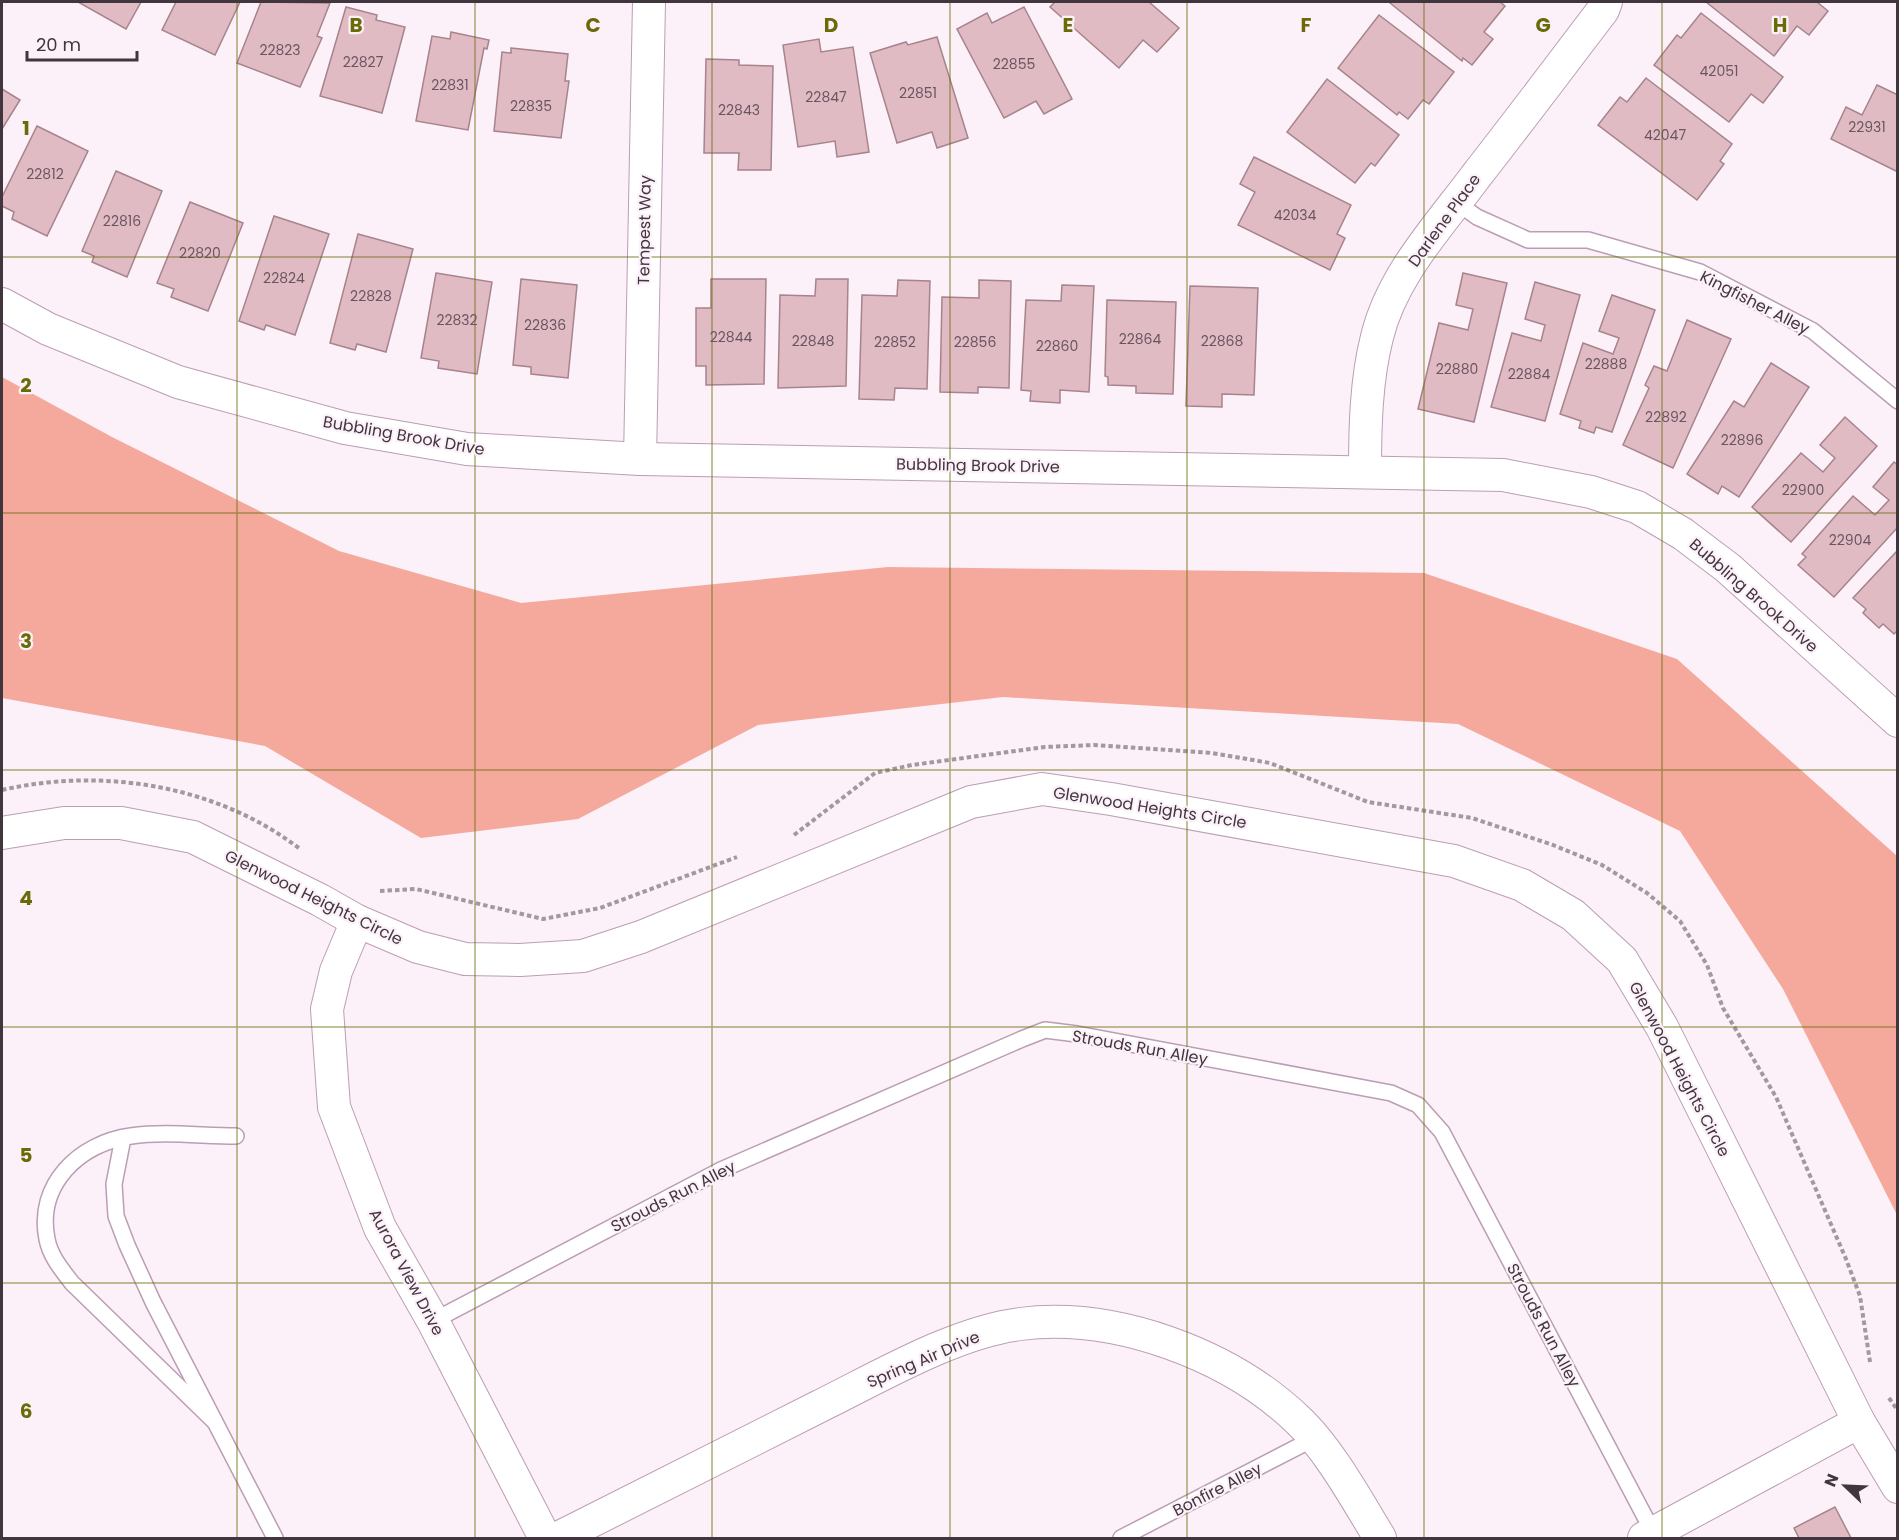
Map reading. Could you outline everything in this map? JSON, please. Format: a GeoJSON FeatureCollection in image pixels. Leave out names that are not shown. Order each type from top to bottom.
{"type":"FeatureCollection","features":[{"type":"Feature","properties":{"kind":"street","name":"Tempest Way"},"geometry":{"type":"LineString","coordinates":[[640,459],[649,2]]}},
{"type":"Feature","properties":{"kind":"street","name":"Darlene Place"},"geometry":{"type":"LineString","coordinates":[[1365,472],[1365,430],[1377,337],[1390,299],[1417,252],[1603,10],[1606,2]]}},
{"type":"Feature","properties":{"kind":"street","name":"Bubbling Brook Drive"},"geometry":{"type":"LineString","coordinates":[[2,304],[48,329],[178,382],[345,428],[467,449],[640,459],[1503,475],[1591,492],[1637,507],[1683,534],[1728,568],[1898,721]]}},
{"type":"Feature","properties":{"kind":"street","name":"Glenwood Heights Circle"},"geometry":{"type":"LineString","coordinates":[[2,833],[64,823],[121,823],[194,837],[357,921],[418,947],[465,959],[520,960],[583,956],[641,937],[972,802],[1042,789],[1112,799],[1454,861],[1522,885],[1563,909],[1622,960],[1662,1027],[1859,1422],[1898,1487]]}},
{"type":"Feature","properties":{"kind":"street","name":"Aurora View Drive"},"geometry":{"type":"LineString","coordinates":[[357,921],[336,971],[327,1009],[334,1107],[380,1227],[545,1539]]}},
{"type":"Feature","properties":{"kind":"street","name":"Spring Air Drive"},"geometry":{"type":"LineString","coordinates":[[558,1539],[889,1371],[970,1336],[1019,1324],[1080,1322],[1134,1332],[1196,1355],[1253,1382],[1300,1421],[1349,1486],[1380,1539]]}},
{"type":"Feature","properties":{"kind":"street"},"geometry":{"type":"LineString","coordinates":[[1649,1536],[1859,1422]]}},
{"type":"Feature","properties":{"kind":"lane","name":"Kingfisher Alley"},"geometry":{"type":"LineString","coordinates":[[1456,202],[1477,217],[1528,240],[1588,240],[1700,272],[1813,331],[1898,401]]}},
{"type":"Feature","properties":{"kind":"lane","name":"Strouds Run Alley"},"geometry":{"type":"LineString","coordinates":[[432,1322],[722,1170],[1045,1030],[1077,1034],[1391,1093],[1418,1105],[1442,1132],[1649,1536]]}},
{"type":"Feature","properties":{"kind":"lane"},"geometry":{"type":"LineString","coordinates":[[214,1421],[72,1283],[57,1263],[47,1240],[45,1207],[54,1182],[73,1162],[99,1144],[123,1138],[236,1136]]}},
{"type":"Feature","properties":{"kind":"lane"},"geometry":{"type":"LineString","coordinates":[[123,1138],[114,1184],[116,1216],[153,1302],[275,1539]]}},
{"type":"Feature","properties":{"kind":"lane","name":"Bonfire Alley"},"geometry":{"type":"LineString","coordinates":[[1121,1539],[1313,1439]]}},
{"type":"Feature","properties":{"kind":"path"},"geometry":{"type":"LineString","coordinates":[[784,839],[794,835],[847,792],[875,773],[912,765],[1045,747],[1094,745],[1212,753],[1270,763],[1368,802],[1472,818],[1553,845],[1602,865],[1647,893],[1680,921],[1707,965],[1723,1008],[1776,1097],[1846,1260],[1860,1296],[1870,1364]]}},
{"type":"Feature","properties":{"kind":"path"},"geometry":{"type":"LineString","coordinates":[[2,790],[38,782],[99,780],[144,784],[219,803],[255,819],[302,851]]}},
{"type":"Feature","properties":{"kind":"path"},"geometry":{"type":"LineString","coordinates":[[375,891],[416,889],[543,919],[600,908],[741,856]]}},
{"type":"Feature","properties":{"kind":"path"},"geometry":{"type":"LineString","coordinates":[[1884,1391],[1898,1411]]}},
{"type":"Feature","properties":{"kind":"shaded area"},"geometry":{"type":"Polygon","coordinates":[[[2,377],[112,437],[339,551],[521,603],[888,567],[1424,573],[1677,659],[1897,856],[1897,1215],[1783,989],[1680,831],[1458,724],[1003,697],[758,725],[578,819],[421,838],[265,746],[2,698],[2,377]]]}},
{"type":"Feature","properties":{"kind":"building"},"geometry":{"type":"Polygon","coordinates":[[[78,2],[141,2],[126,29],[78,2]]]}},
{"type":"Feature","properties":{"kind":"building"},"geometry":{"type":"Polygon","coordinates":[[[176,2],[240,2],[215,55],[162,30],[176,2]]]}},
{"type":"Feature","properties":{"kind":"building"},"geometry":{"type":"Polygon","coordinates":[[[261,2],[330,3],[317,36],[322,38],[300,87],[237,63],[261,2]]]}},
{"type":"Feature","properties":{"kind":"building"},"geometry":{"type":"Polygon","coordinates":[[[1055,2],[1149,2],[1179,28],[1157,52],[1143,40],[1119,68],[1050,7],[1055,2]]]}},
{"type":"Feature","properties":{"kind":"building"},"geometry":{"type":"Polygon","coordinates":[[[1500,2],[1505,6],[1484,32],[1493,39],[1472,65],[1463,58],[1462,61],[1390,3],[1500,2]]]}},
{"type":"Feature","properties":{"kind":"building"},"geometry":{"type":"Polygon","coordinates":[[[1706,2],[1817,2],[1828,11],[1809,35],[1797,26],[1774,56],[1706,2]]]}},
{"type":"Feature","properties":{"kind":"building"},"geometry":{"type":"Polygon","coordinates":[[[346,7],[377,15],[376,20],[405,27],[382,113],[320,96],[346,7]]]}},
{"type":"Feature","properties":{"kind":"building"},"geometry":{"type":"Polygon","coordinates":[[[1024,7],[1072,99],[1044,114],[1036,101],[1004,118],[957,29],[987,13],[992,23],[1024,7]]]}},
{"type":"Feature","properties":{"kind":"building"},"geometry":{"type":"Polygon","coordinates":[[[1701,13],[1783,77],[1763,103],[1751,94],[1729,122],[1654,65],[1677,35],[1681,38],[1701,13]]]}},
{"type":"Feature","properties":{"kind":"building"},"geometry":{"type":"Polygon","coordinates":[[[1379,15],[1454,72],[1429,104],[1423,100],[1408,119],[1399,112],[1397,115],[1338,68],[1379,15]]]}},
{"type":"Feature","properties":{"kind":"building"},"geometry":{"type":"Polygon","coordinates":[[[451,32],[489,40],[487,49],[484,48],[468,130],[416,121],[432,36],[450,39],[451,32]]]}},
{"type":"Feature","properties":{"kind":"building"},"geometry":{"type":"Polygon","coordinates":[[[937,37],[968,138],[937,148],[932,132],[897,143],[870,53],[906,42],[908,45],[937,37]]]}},
{"type":"Feature","properties":{"kind":"building"},"geometry":{"type":"Polygon","coordinates":[[[819,39],[821,52],[853,47],[869,152],[837,157],[835,141],[798,147],[783,45],[819,39]]]}},
{"type":"Feature","properties":{"kind":"building"},"geometry":{"type":"Polygon","coordinates":[[[511,48],[568,54],[565,81],[569,81],[561,138],[494,131],[502,52],[511,53],[511,48]]]}},
{"type":"Feature","properties":{"kind":"building"},"geometry":{"type":"Polygon","coordinates":[[[706,59],[739,60],[739,65],[773,66],[771,170],[738,170],[739,153],[704,153],[706,59]]]}},
{"type":"Feature","properties":{"kind":"building"},"geometry":{"type":"Polygon","coordinates":[[[1646,78],[1732,144],[1720,161],[1724,164],[1697,200],[1598,125],[1620,97],[1627,102],[1646,78]]]}},
{"type":"Feature","properties":{"kind":"building"},"geometry":{"type":"Polygon","coordinates":[[[1327,79],[1399,135],[1375,166],[1371,163],[1355,183],[1287,132],[1327,79]]]}},
{"type":"Feature","properties":{"kind":"building"},"geometry":{"type":"Polygon","coordinates":[[[1877,85],[1898,95],[1898,172],[1831,139],[1846,107],[1862,115],[1877,85]]]}},
{"type":"Feature","properties":{"kind":"building"},"geometry":{"type":"Polygon","coordinates":[[[2,89],[20,100],[2,129],[2,89]]]}},
{"type":"Feature","properties":{"kind":"building"},"geometry":{"type":"Polygon","coordinates":[[[37,126],[88,151],[47,236],[12,219],[14,212],[2,206],[2,197],[37,126]]]}},
{"type":"Feature","properties":{"kind":"building"},"geometry":{"type":"Polygon","coordinates":[[[1254,157],[1351,205],[1337,234],[1345,238],[1330,270],[1238,225],[1255,192],[1240,184],[1254,157]]]}},
{"type":"Feature","properties":{"kind":"building"},"geometry":{"type":"Polygon","coordinates":[[[116,171],[162,191],[127,277],[92,262],[94,256],[82,251],[116,171]]]}},
{"type":"Feature","properties":{"kind":"building"},"geometry":{"type":"Polygon","coordinates":[[[190,202],[243,223],[208,311],[171,297],[174,289],[157,283],[190,202]]]}},
{"type":"Feature","properties":{"kind":"building"},"geometry":{"type":"Polygon","coordinates":[[[274,216],[329,234],[295,335],[266,325],[264,330],[239,321],[274,216]]]}},
{"type":"Feature","properties":{"kind":"building"},"geometry":{"type":"Polygon","coordinates":[[[358,234],[413,249],[386,352],[357,344],[355,350],[330,343],[358,234]]]}},
{"type":"Feature","properties":{"kind":"building"},"geometry":{"type":"Polygon","coordinates":[[[436,273],[492,282],[477,374],[438,368],[439,361],[421,358],[436,273]]]}},
{"type":"Feature","properties":{"kind":"building"},"geometry":{"type":"Polygon","coordinates":[[[1463,273],[1507,283],[1474,422],[1418,409],[1439,323],[1468,330],[1473,309],[1456,305],[1463,273]]]}},
{"type":"Feature","properties":{"kind":"building"},"geometry":{"type":"Polygon","coordinates":[[[521,279],[577,285],[568,378],[531,374],[531,367],[513,365],[521,279]]]}},
{"type":"Feature","properties":{"kind":"building"},"geometry":{"type":"Polygon","coordinates":[[[711,279],[766,279],[764,384],[706,385],[706,366],[696,366],[696,308],[711,308],[711,279]]]}},
{"type":"Feature","properties":{"kind":"building"},"geometry":{"type":"Polygon","coordinates":[[[816,279],[848,279],[846,386],[778,388],[780,295],[815,296],[816,279]]]}},
{"type":"Feature","properties":{"kind":"building"},"geometry":{"type":"Polygon","coordinates":[[[898,280],[930,281],[927,389],[895,388],[894,400],[859,399],[862,295],[897,296],[898,280]]]}},
{"type":"Feature","properties":{"kind":"building"},"geometry":{"type":"Polygon","coordinates":[[[979,280],[1011,281],[1009,388],[978,387],[978,393],[940,392],[942,297],[979,298],[979,280]]]}},
{"type":"Feature","properties":{"kind":"building"},"geometry":{"type":"Polygon","coordinates":[[[1535,282],[1580,295],[1545,421],[1491,407],[1512,333],[1541,341],[1545,325],[1525,319],[1535,282]]]}},
{"type":"Feature","properties":{"kind":"building"},"geometry":{"type":"Polygon","coordinates":[[[1062,285],[1094,286],[1089,392],[1060,390],[1060,403],[1030,401],[1031,391],[1021,390],[1026,300],[1061,301],[1062,285]]]}},
{"type":"Feature","properties":{"kind":"building"},"geometry":{"type":"Polygon","coordinates":[[[1190,286],[1258,288],[1254,395],[1222,394],[1222,407],[1186,406],[1190,286]]]}},
{"type":"Feature","properties":{"kind":"building"},"geometry":{"type":"Polygon","coordinates":[[[1612,295],[1655,310],[1612,432],[1596,427],[1594,433],[1579,428],[1581,421],[1560,414],[1583,343],[1613,354],[1619,338],[1599,331],[1612,295]]]}},
{"type":"Feature","properties":{"kind":"building"},"geometry":{"type":"Polygon","coordinates":[[[1107,300],[1176,302],[1173,394],[1136,393],[1136,386],[1108,385],[1108,377],[1105,376],[1107,300]]]}},
{"type":"Feature","properties":{"kind":"building"},"geometry":{"type":"Polygon","coordinates":[[[1687,320],[1731,339],[1673,468],[1623,445],[1649,388],[1645,385],[1654,366],[1667,371],[1687,320]]]}},
{"type":"Feature","properties":{"kind":"building"},"geometry":{"type":"Polygon","coordinates":[[[1771,363],[1809,387],[1739,497],[1722,486],[1718,494],[1687,474],[1734,401],[1744,407],[1771,363]]]}},
{"type":"Feature","properties":{"kind":"building"},"geometry":{"type":"Polygon","coordinates":[[[1845,417],[1877,446],[1791,542],[1752,507],[1801,453],[1823,472],[1835,458],[1820,445],[1845,417]]]}},
{"type":"Feature","properties":{"kind":"building"},"geometry":{"type":"Polygon","coordinates":[[[1894,462],[1898,465],[1898,527],[1834,597],[1798,565],[1806,557],[1802,554],[1853,496],[1875,515],[1889,500],[1873,487],[1894,462]]]}},
{"type":"Feature","properties":{"kind":"building"},"geometry":{"type":"Polygon","coordinates":[[[1898,550],[1898,630],[1894,634],[1883,624],[1879,628],[1863,613],[1866,609],[1853,598],[1898,550]]]}},
{"type":"Feature","properties":{"kind":"building"},"geometry":{"type":"Polygon","coordinates":[[[1835,1507],[1851,1538],[1799,1538],[1794,1528],[1835,1507]]]}}]}
